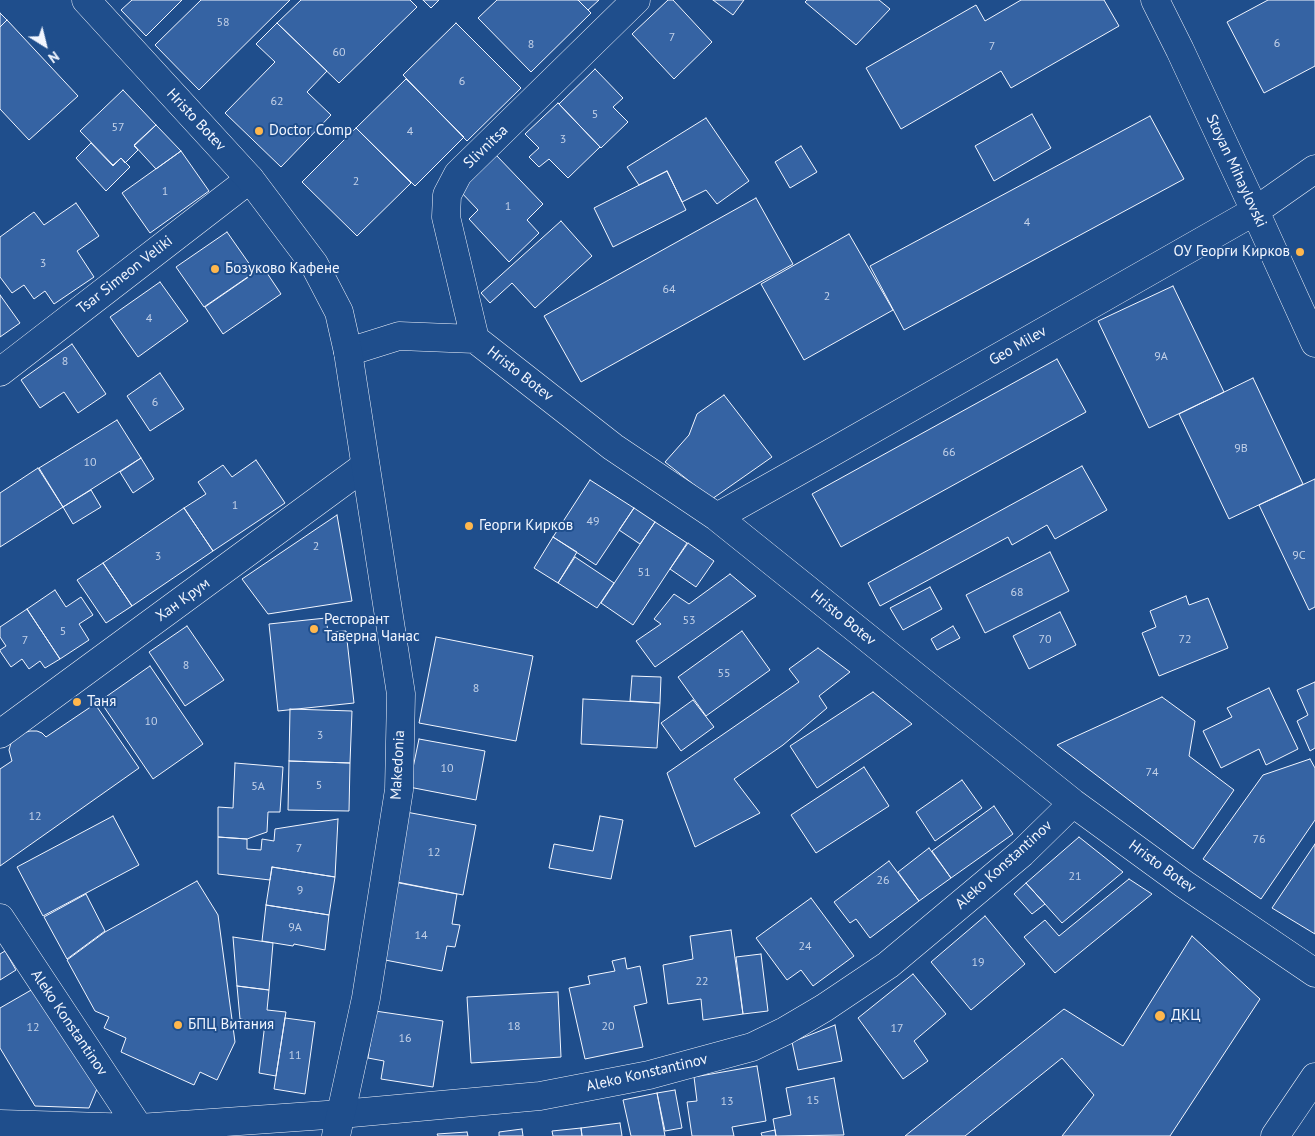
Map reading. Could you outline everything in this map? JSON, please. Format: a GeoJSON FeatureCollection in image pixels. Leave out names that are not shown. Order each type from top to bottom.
{"type":"FeatureCollection","features":[{"type":"Feature","properties":{"kind":"street","name":"Hristo Botev"},"geometry":{"type":"LineString","coordinates":[[86,0],[250,179],[314,264],[339,312],[348,352],[354,393]]}},
{"type":"Feature","properties":{"kind":"street","name":"Slivnitsa"},"geometry":{"type":"LineString","coordinates":[[475,339],[446,216],[447,195],[458,174],[636,0]]}},
{"type":"Feature","properties":{"kind":"street","name":"Stoyan Mihaylovski"},"geometry":{"type":"LineString","coordinates":[[1155,0],[1255,210],[1315,343]]}},
{"type":"Feature","properties":{"kind":"street","name":"Geo Milev"},"geometry":{"type":"LineString","coordinates":[[717,517],[1255,210],[1315,169]]}},
{"type":"Feature","properties":{"kind":"street","name":"Tsar Simeon Veliki"},"geometry":{"type":"LineString","coordinates":[[0,372],[250,179]]}},
{"type":"Feature","properties":{"kind":"street","name":"Hristo Botev"},"geometry":{"type":"LineString","coordinates":[[348,352],[399,336],[475,339],[613,447],[717,517],[1073,803],[1184,884],[1315,972]]}},
{"type":"Feature","properties":{"kind":"street","name":"Makedonia"},"geometry":{"type":"LineString","coordinates":[[338,1125],[366,998],[398,790],[401,694],[354,393]]}},
{"type":"Feature","properties":{"kind":"street","name":"Хан Крум"},"geometry":{"type":"LineString","coordinates":[[0,734],[366,466]]}},
{"type":"Feature","properties":{"kind":"street","name":"Aleko Konstantinov"},"geometry":{"type":"LineString","coordinates":[[0,1124],[139,1128],[338,1125],[540,1096],[649,1075],[752,1047],[785,1031],[824,1008],[888,965],[1022,853],[1073,803]]}},
{"type":"Feature","properties":{"kind":"street","name":"Aleko Konstantinov"},"geometry":{"type":"LineString","coordinates":[[0,918],[139,1128]]}},
{"type":"Feature","properties":{"kind":"street"},"geometry":{"type":"LineString","coordinates":[[1275,1136],[1315,1077]]}},
{"type":"Feature","properties":{"kind":"building"},"geometry":{"type":"Polygon","coordinates":[[[132,0],[182,0],[146,36],[121,10],[132,0]]]}},
{"type":"Feature","properties":{"kind":"building"},"geometry":{"type":"Polygon","coordinates":[[[201,0],[290,0],[199,90],[155,45],[201,0]]]}},
{"type":"Feature","properties":{"kind":"building"},"geometry":{"type":"Polygon","coordinates":[[[301,0],[410,0],[417,7],[339,83],[277,23],[301,0]]]}},
{"type":"Feature","properties":{"kind":"building"},"geometry":{"type":"Polygon","coordinates":[[[423,0],[439,0],[431,8],[423,0]]]}},
{"type":"Feature","properties":{"kind":"building"},"geometry":{"type":"Polygon","coordinates":[[[497,0],[578,0],[591,13],[531,72],[478,18],[497,0]]]}},
{"type":"Feature","properties":{"kind":"building"},"geometry":{"type":"Polygon","coordinates":[[[578,0],[599,0],[588,10],[578,0]]]}},
{"type":"Feature","properties":{"kind":"building"},"geometry":{"type":"Polygon","coordinates":[[[668,0],[673,0],[712,42],[674,79],[632,34],[668,0]]]}},
{"type":"Feature","properties":{"kind":"building"},"geometry":{"type":"Polygon","coordinates":[[[713,0],[744,0],[733,15],[713,0]]]}},
{"type":"Feature","properties":{"kind":"building"},"geometry":{"type":"Polygon","coordinates":[[[807,0],[879,0],[890,9],[856,45],[805,2],[807,0]]]}},
{"type":"Feature","properties":{"kind":"building"},"geometry":{"type":"Polygon","coordinates":[[[1021,0],[1104,0],[1119,26],[1011,88],[1001,71],[901,129],[866,68],[976,5],[985,21],[1021,0]]]}},
{"type":"Feature","properties":{"kind":"building"},"geometry":{"type":"Polygon","coordinates":[[[1268,0],[1315,0],[1315,66],[1264,93],[1227,22],[1268,0]]]}},
{"type":"Feature","properties":{"kind":"building"},"geometry":{"type":"Polygon","coordinates":[[[0,13],[7,20],[0,27],[0,13]]]}},
{"type":"Feature","properties":{"kind":"building"},"geometry":{"type":"Polygon","coordinates":[[[7,20],[78,96],[29,140],[0,109],[0,27],[7,20]]]}},
{"type":"Feature","properties":{"kind":"building"},"geometry":{"type":"Polygon","coordinates":[[[277,23],[327,71],[307,92],[331,115],[281,167],[225,113],[275,62],[256,44],[277,23]]]}},
{"type":"Feature","properties":{"kind":"building"},"geometry":{"type":"Polygon","coordinates":[[[456,23],[521,88],[467,141],[403,75],[456,23]]]}},
{"type":"Feature","properties":{"kind":"building"},"geometry":{"type":"Polygon","coordinates":[[[595,69],[623,98],[613,107],[628,122],[601,148],[559,104],[595,69]]]}},
{"type":"Feature","properties":{"kind":"building"},"geometry":{"type":"Polygon","coordinates":[[[406,79],[464,137],[415,186],[356,128],[406,79]]]}},
{"type":"Feature","properties":{"kind":"building"},"geometry":{"type":"Polygon","coordinates":[[[123,90],[156,125],[134,146],[138,150],[125,163],[121,158],[113,165],[80,131],[123,90]]]}},
{"type":"Feature","properties":{"kind":"building"},"geometry":{"type":"Polygon","coordinates":[[[558,103],[600,147],[568,178],[549,159],[539,167],[529,157],[539,148],[525,134],[558,103]]]}},
{"type":"Feature","properties":{"kind":"building"},"geometry":{"type":"Polygon","coordinates":[[[1032,114],[1051,148],[994,181],[975,146],[1032,114]]]}},
{"type":"Feature","properties":{"kind":"building"},"geometry":{"type":"Polygon","coordinates":[[[1150,116],[1184,179],[904,330],[870,266],[1150,116]]]}},
{"type":"Feature","properties":{"kind":"building"},"geometry":{"type":"Polygon","coordinates":[[[706,118],[749,181],[717,204],[706,190],[682,202],[667,171],[639,185],[627,167],[706,118]]]}},
{"type":"Feature","properties":{"kind":"building"},"geometry":{"type":"Polygon","coordinates":[[[156,125],[181,151],[156,169],[134,145],[156,125]]]}},
{"type":"Feature","properties":{"kind":"building"},"geometry":{"type":"Polygon","coordinates":[[[356,128],[411,183],[357,236],[302,182],[356,128]]]}},
{"type":"Feature","properties":{"kind":"building"},"geometry":{"type":"Polygon","coordinates":[[[91,143],[113,166],[121,158],[130,167],[106,191],[76,158],[91,143]]]}},
{"type":"Feature","properties":{"kind":"building"},"geometry":{"type":"Polygon","coordinates":[[[801,146],[817,172],[790,188],[775,162],[801,146]]]}},
{"type":"Feature","properties":{"kind":"building"},"geometry":{"type":"Polygon","coordinates":[[[181,151],[209,191],[150,233],[122,193],[181,151]]]}},
{"type":"Feature","properties":{"kind":"building"},"geometry":{"type":"Polygon","coordinates":[[[496,155],[543,204],[527,220],[539,233],[509,262],[469,219],[478,210],[459,190],[496,155]]]}},
{"type":"Feature","properties":{"kind":"building"},"geometry":{"type":"Polygon","coordinates":[[[667,171],[686,210],[613,247],[594,208],[667,171]]]}},
{"type":"Feature","properties":{"kind":"building"},"geometry":{"type":"Polygon","coordinates":[[[756,198],[793,264],[581,382],[544,316],[756,198]]]}},
{"type":"Feature","properties":{"kind":"building"},"geometry":{"type":"Polygon","coordinates":[[[76,203],[99,236],[77,251],[94,277],[54,304],[45,291],[34,299],[24,285],[12,293],[0,277],[0,237],[34,212],[44,225],[76,203]]]}},
{"type":"Feature","properties":{"kind":"building"},"geometry":{"type":"Polygon","coordinates":[[[561,221],[592,256],[535,308],[512,283],[490,303],[481,293],[561,221]]]}},
{"type":"Feature","properties":{"kind":"building"},"geometry":{"type":"Polygon","coordinates":[[[227,232],[255,272],[204,307],[176,267],[227,232]]]}},
{"type":"Feature","properties":{"kind":"building"},"geometry":{"type":"Polygon","coordinates":[[[849,234],[893,310],[804,360],[761,284],[849,234]]]}},
{"type":"Feature","properties":{"kind":"building"},"geometry":{"type":"Polygon","coordinates":[[[263,267],[281,294],[223,334],[205,307],[263,267]]]}},
{"type":"Feature","properties":{"kind":"building"},"geometry":{"type":"Polygon","coordinates":[[[160,282],[188,321],[138,357],[110,317],[160,282]]]}},
{"type":"Feature","properties":{"kind":"building"},"geometry":{"type":"Polygon","coordinates":[[[1173,286],[1224,392],[1149,428],[1098,321],[1173,286]]]}},
{"type":"Feature","properties":{"kind":"building"},"geometry":{"type":"Polygon","coordinates":[[[0,295],[20,323],[0,337],[0,295]]]}},
{"type":"Feature","properties":{"kind":"building"},"geometry":{"type":"Polygon","coordinates":[[[72,344],[106,394],[78,413],[64,392],[40,408],[21,380],[72,344]]]}},
{"type":"Feature","properties":{"kind":"building"},"geometry":{"type":"Polygon","coordinates":[[[1057,359],[1086,412],[841,547],[812,494],[1057,359]]]}},
{"type":"Feature","properties":{"kind":"building"},"geometry":{"type":"Polygon","coordinates":[[[160,373],[184,409],[150,431],[127,396],[160,373]]]}},
{"type":"Feature","properties":{"kind":"building"},"geometry":{"type":"Polygon","coordinates":[[[1253,378],[1303,484],[1229,519],[1179,414],[1253,378]]]}},
{"type":"Feature","properties":{"kind":"building"},"geometry":{"type":"Polygon","coordinates":[[[724,395],[772,457],[712,499],[665,462],[689,435],[697,414],[724,395]]]}},
{"type":"Feature","properties":{"kind":"building"},"geometry":{"type":"Polygon","coordinates":[[[117,420],[141,458],[63,507],[39,468],[117,420]]]}},
{"type":"Feature","properties":{"kind":"building"},"geometry":{"type":"Polygon","coordinates":[[[141,458],[154,479],[133,493],[120,472],[141,458]]]}},
{"type":"Feature","properties":{"kind":"building"},"geometry":{"type":"Polygon","coordinates":[[[256,460],[285,503],[213,551],[184,508],[206,494],[198,482],[223,465],[232,477],[256,460]]]}},
{"type":"Feature","properties":{"kind":"building"},"geometry":{"type":"Polygon","coordinates":[[[1082,466],[1107,510],[1055,539],[1047,525],[1012,545],[1008,537],[880,606],[868,583],[1082,466]]]}},
{"type":"Feature","properties":{"kind":"building"},"geometry":{"type":"Polygon","coordinates":[[[38,468],[63,507],[0,547],[0,493],[38,468]]]}},
{"type":"Feature","properties":{"kind":"building"},"geometry":{"type":"Polygon","coordinates":[[[1315,479],[1315,607],[1309,610],[1259,505],[1315,479]]]}},
{"type":"Feature","properties":{"kind":"building"},"geometry":{"type":"Polygon","coordinates":[[[590,480],[634,508],[596,565],[553,537],[590,480]]]}},
{"type":"Feature","properties":{"kind":"building"},"geometry":{"type":"Polygon","coordinates":[[[91,490],[101,507],[73,524],[63,507],[91,490]]]}},
{"type":"Feature","properties":{"kind":"building"},"geometry":{"type":"Polygon","coordinates":[[[184,508],[213,551],[132,606],[103,563],[184,508]]]}},
{"type":"Feature","properties":{"kind":"building"},"geometry":{"type":"Polygon","coordinates":[[[634,508],[655,522],[640,544],[619,530],[634,508]]]}},
{"type":"Feature","properties":{"kind":"building"},"geometry":{"type":"Polygon","coordinates":[[[337,515],[352,601],[268,614],[242,579],[337,515]]]}},
{"type":"Feature","properties":{"kind":"building"},"geometry":{"type":"Polygon","coordinates":[[[655,522],[687,543],[633,625],[601,603],[655,522]]]}},
{"type":"Feature","properties":{"kind":"building"},"geometry":{"type":"Polygon","coordinates":[[[553,537],[577,552],[558,583],[534,568],[553,537]]]}},
{"type":"Feature","properties":{"kind":"building"},"geometry":{"type":"Polygon","coordinates":[[[688,543],[714,561],[696,587],[670,569],[688,543]]]}},
{"type":"Feature","properties":{"kind":"building"},"geometry":{"type":"Polygon","coordinates":[[[1050,552],[1069,591],[985,633],[966,595],[1050,552]]]}},
{"type":"Feature","properties":{"kind":"building"},"geometry":{"type":"Polygon","coordinates":[[[575,557],[614,583],[597,608],[558,583],[575,557]]]}},
{"type":"Feature","properties":{"kind":"building"},"geometry":{"type":"Polygon","coordinates":[[[103,563],[132,606],[106,623],[77,580],[103,563]]]}},
{"type":"Feature","properties":{"kind":"building"},"geometry":{"type":"Polygon","coordinates":[[[730,574],[756,596],[655,667],[636,641],[661,624],[654,619],[674,594],[689,604],[730,574]]]}},
{"type":"Feature","properties":{"kind":"building"},"geometry":{"type":"Polygon","coordinates":[[[930,587],[942,609],[903,630],[890,608],[930,587]]]}},
{"type":"Feature","properties":{"kind":"building"},"geometry":{"type":"Polygon","coordinates":[[[55,590],[66,607],[81,597],[93,615],[79,624],[89,640],[60,659],[27,609],[55,590]]]}},
{"type":"Feature","properties":{"kind":"building"},"geometry":{"type":"Polygon","coordinates":[[[1186,596],[1189,605],[1208,598],[1228,648],[1159,676],[1142,633],[1156,627],[1150,611],[1186,596]]]}},
{"type":"Feature","properties":{"kind":"building"},"geometry":{"type":"Polygon","coordinates":[[[27,609],[60,659],[45,668],[40,661],[29,669],[22,659],[11,667],[0,651],[6,646],[0,637],[0,627],[27,609]]]}},
{"type":"Feature","properties":{"kind":"building"},"geometry":{"type":"Polygon","coordinates":[[[1060,612],[1076,645],[1029,669],[1013,636],[1060,612]]]}},
{"type":"Feature","properties":{"kind":"building"},"geometry":{"type":"Polygon","coordinates":[[[326,618],[328,632],[346,631],[354,703],[278,711],[269,624],[326,618]]]}},
{"type":"Feature","properties":{"kind":"building"},"geometry":{"type":"Polygon","coordinates":[[[187,626],[224,680],[185,706],[149,652],[187,626]]]}},
{"type":"Feature","properties":{"kind":"building"},"geometry":{"type":"Polygon","coordinates":[[[953,626],[960,638],[937,650],[931,639],[953,626]]]}},
{"type":"Feature","properties":{"kind":"building"},"geometry":{"type":"Polygon","coordinates":[[[742,631],[770,670],[706,716],[678,677],[742,631]]]}},
{"type":"Feature","properties":{"kind":"building"},"geometry":{"type":"Polygon","coordinates":[[[436,637],[533,656],[516,741],[419,723],[436,637]]]}},
{"type":"Feature","properties":{"kind":"building"},"geometry":{"type":"Polygon","coordinates":[[[818,648],[850,672],[819,696],[827,708],[783,745],[734,779],[760,813],[695,847],[667,773],[799,682],[789,669],[818,648]]]}},
{"type":"Feature","properties":{"kind":"building"},"geometry":{"type":"Polygon","coordinates":[[[150,666],[203,744],[153,779],[100,701],[150,666]]]}},
{"type":"Feature","properties":{"kind":"building"},"geometry":{"type":"Polygon","coordinates":[[[632,676],[661,677],[660,703],[630,701],[632,676]]]}},
{"type":"Feature","properties":{"kind":"building"},"geometry":{"type":"Polygon","coordinates":[[[1315,682],[1315,748],[1310,751],[1297,721],[1308,715],[1297,690],[1315,682]]]}},
{"type":"Feature","properties":{"kind":"building"},"geometry":{"type":"Polygon","coordinates":[[[1269,688],[1298,749],[1266,765],[1259,749],[1221,768],[1203,731],[1232,717],[1227,708],[1269,688]]]}},
{"type":"Feature","properties":{"kind":"building"},"geometry":{"type":"Polygon","coordinates":[[[873,692],[912,724],[817,788],[790,746],[873,692]]]}},
{"type":"Feature","properties":{"kind":"building"},"geometry":{"type":"Polygon","coordinates":[[[1162,697],[1195,721],[1189,756],[1234,790],[1193,849],[1057,745],[1162,697]]]}},
{"type":"Feature","properties":{"kind":"building"},"geometry":{"type":"Polygon","coordinates":[[[583,699],[660,703],[657,748],[581,744],[583,699]]]}},
{"type":"Feature","properties":{"kind":"building"},"geometry":{"type":"Polygon","coordinates":[[[693,700],[714,727],[681,751],[661,723],[693,700]]]}},
{"type":"Feature","properties":{"kind":"building"},"geometry":{"type":"Polygon","coordinates":[[[95,704],[139,768],[0,866],[0,769],[12,761],[9,750],[11,743],[16,737],[30,731],[37,731],[46,737],[95,704]]]}},
{"type":"Feature","properties":{"kind":"building"},"geometry":{"type":"Polygon","coordinates":[[[290,709],[352,711],[350,763],[289,761],[290,709]]]}},
{"type":"Feature","properties":{"kind":"building"},"geometry":{"type":"Polygon","coordinates":[[[419,739],[485,751],[476,800],[409,787],[419,739]]]}},
{"type":"Feature","properties":{"kind":"building"},"geometry":{"type":"Polygon","coordinates":[[[1310,759],[1315,768],[1315,820],[1261,899],[1203,859],[1263,775],[1310,759]]]}},
{"type":"Feature","properties":{"kind":"building"},"geometry":{"type":"Polygon","coordinates":[[[289,761],[350,763],[349,811],[288,810],[289,761]]]}},
{"type":"Feature","properties":{"kind":"building"},"geometry":{"type":"Polygon","coordinates":[[[235,763],[283,767],[280,812],[268,812],[267,832],[247,839],[218,837],[218,807],[233,808],[235,763]]]}},
{"type":"Feature","properties":{"kind":"building"},"geometry":{"type":"Polygon","coordinates":[[[864,767],[889,806],[816,853],[791,815],[864,767]]]}},
{"type":"Feature","properties":{"kind":"building"},"geometry":{"type":"Polygon","coordinates":[[[962,780],[982,808],[935,841],[916,812],[962,780]]]}},
{"type":"Feature","properties":{"kind":"building"},"geometry":{"type":"Polygon","coordinates":[[[994,806],[1013,834],[951,878],[932,851],[994,806]]]}},
{"type":"Feature","properties":{"kind":"building"},"geometry":{"type":"Polygon","coordinates":[[[406,812],[476,825],[463,895],[392,881],[406,812]]]}},
{"type":"Feature","properties":{"kind":"building"},"geometry":{"type":"Polygon","coordinates":[[[113,816],[139,865],[43,916],[17,867],[113,816]]]}},
{"type":"Feature","properties":{"kind":"building"},"geometry":{"type":"Polygon","coordinates":[[[600,816],[623,820],[611,879],[549,868],[554,844],[593,851],[600,816]]]}},
{"type":"Feature","properties":{"kind":"building"},"geometry":{"type":"Polygon","coordinates":[[[338,819],[335,877],[272,867],[270,880],[218,874],[218,837],[247,839],[247,849],[261,850],[262,839],[274,841],[275,829],[338,819]]]}},
{"type":"Feature","properties":{"kind":"building"},"geometry":{"type":"Polygon","coordinates":[[[1079,837],[1123,872],[1062,923],[1026,883],[1079,837]]]}},
{"type":"Feature","properties":{"kind":"building"},"geometry":{"type":"Polygon","coordinates":[[[1315,844],[1315,934],[1272,908],[1315,844]]]}},
{"type":"Feature","properties":{"kind":"building"},"geometry":{"type":"Polygon","coordinates":[[[929,848],[951,878],[919,901],[898,872],[929,848]]]}},
{"type":"Feature","properties":{"kind":"building"},"geometry":{"type":"Polygon","coordinates":[[[889,861],[919,901],[870,938],[856,919],[850,923],[834,902],[889,861]]]}},
{"type":"Feature","properties":{"kind":"building"},"geometry":{"type":"Polygon","coordinates":[[[272,867],[335,877],[329,915],[266,905],[272,867]]]}},
{"type":"Feature","properties":{"kind":"building"},"geometry":{"type":"Polygon","coordinates":[[[1129,879],[1152,894],[1055,973],[1024,937],[1045,920],[1059,936],[1129,879]]]}},
{"type":"Feature","properties":{"kind":"building"},"geometry":{"type":"Polygon","coordinates":[[[197,881],[218,915],[235,1042],[217,1080],[200,1072],[194,1085],[121,1052],[126,1038],[104,1028],[109,1017],[95,1011],[67,960],[105,932],[197,881]]]}},
{"type":"Feature","properties":{"kind":"building"},"geometry":{"type":"Polygon","coordinates":[[[394,882],[457,894],[452,924],[460,925],[455,947],[447,946],[442,971],[380,959],[394,882]]]}},
{"type":"Feature","properties":{"kind":"building"},"geometry":{"type":"Polygon","coordinates":[[[1026,883],[1045,904],[1032,914],[1014,894],[1026,883]]]}},
{"type":"Feature","properties":{"kind":"building"},"geometry":{"type":"Polygon","coordinates":[[[86,894],[105,931],[67,959],[44,917],[86,894]]]}},
{"type":"Feature","properties":{"kind":"building"},"geometry":{"type":"Polygon","coordinates":[[[811,898],[854,956],[813,986],[801,970],[787,980],[756,938],[811,898]]]}},
{"type":"Feature","properties":{"kind":"building"},"geometry":{"type":"Polygon","coordinates":[[[266,905],[329,915],[325,950],[294,944],[293,946],[262,941],[266,905]]]}},
{"type":"Feature","properties":{"kind":"building"},"geometry":{"type":"Polygon","coordinates":[[[985,916],[1025,964],[971,1010],[931,962],[985,916]]]}},
{"type":"Feature","properties":{"kind":"building"},"geometry":{"type":"Polygon","coordinates":[[[731,930],[743,1014],[703,1020],[701,999],[668,1004],[663,965],[693,959],[690,936],[731,930]]]}},
{"type":"Feature","properties":{"kind":"building"},"geometry":{"type":"Polygon","coordinates":[[[1192,936],[1260,999],[1170,1136],[1062,1136],[1094,1095],[1062,1058],[965,1136],[905,1136],[1064,1009],[1123,1046],[1192,936]]]}},
{"type":"Feature","properties":{"kind":"building"},"geometry":{"type":"Polygon","coordinates":[[[233,937],[273,943],[269,990],[237,986],[233,937]]]}},
{"type":"Feature","properties":{"kind":"building"},"geometry":{"type":"Polygon","coordinates":[[[5,951],[16,970],[0,980],[0,954],[5,951]]]}},
{"type":"Feature","properties":{"kind":"building"},"geometry":{"type":"Polygon","coordinates":[[[761,954],[768,1011],[743,1014],[736,957],[761,954]]]}},
{"type":"Feature","properties":{"kind":"building"},"geometry":{"type":"Polygon","coordinates":[[[625,958],[627,969],[640,966],[647,1003],[634,1006],[643,1047],[585,1059],[569,988],[590,984],[588,976],[615,971],[612,961],[625,958]]]}},
{"type":"Feature","properties":{"kind":"building"},"geometry":{"type":"Polygon","coordinates":[[[913,974],[946,1014],[914,1041],[928,1061],[903,1079],[858,1018],[913,974]]]}},
{"type":"Feature","properties":{"kind":"building"},"geometry":{"type":"Polygon","coordinates":[[[40,985],[99,1084],[89,1108],[35,1106],[0,1048],[0,1008],[40,985]]]}},
{"type":"Feature","properties":{"kind":"building"},"geometry":{"type":"Polygon","coordinates":[[[237,986],[269,990],[267,1010],[286,1012],[276,1076],[259,1073],[265,1023],[240,1019],[237,986]]]}},
{"type":"Feature","properties":{"kind":"building"},"geometry":{"type":"Polygon","coordinates":[[[558,992],[561,1057],[471,1063],[467,997],[558,992]]]}},
{"type":"Feature","properties":{"kind":"building"},"geometry":{"type":"Polygon","coordinates":[[[375,1011],[443,1021],[433,1087],[381,1079],[384,1061],[368,1058],[375,1011]]]}},
{"type":"Feature","properties":{"kind":"building"},"geometry":{"type":"Polygon","coordinates":[[[285,1018],[315,1022],[305,1094],[274,1089],[285,1018]]]}},
{"type":"Feature","properties":{"kind":"building"},"geometry":{"type":"Polygon","coordinates":[[[835,1025],[842,1061],[798,1070],[792,1042],[835,1025]]]}},
{"type":"Feature","properties":{"kind":"building"},"geometry":{"type":"Polygon","coordinates":[[[757,1066],[766,1121],[732,1127],[734,1136],[692,1136],[687,1102],[697,1101],[694,1077],[757,1066]]]}},
{"type":"Feature","properties":{"kind":"building"},"geometry":{"type":"Polygon","coordinates":[[[834,1078],[844,1135],[776,1136],[773,1119],[791,1115],[786,1088],[834,1078]]]}},
{"type":"Feature","properties":{"kind":"building"},"geometry":{"type":"Polygon","coordinates":[[[675,1090],[682,1128],[665,1131],[657,1093],[675,1090]]]}},
{"type":"Feature","properties":{"kind":"building"},"geometry":{"type":"Polygon","coordinates":[[[657,1093],[665,1136],[631,1136],[623,1100],[657,1093]]]}},
{"type":"Feature","properties":{"kind":"building"},"geometry":{"type":"Polygon","coordinates":[[[620,1123],[622,1136],[582,1136],[581,1128],[620,1123]]]}},
{"type":"Feature","properties":{"kind":"building"},"geometry":{"type":"Polygon","coordinates":[[[581,1128],[582,1136],[553,1136],[552,1131],[581,1128]]]}},
{"type":"Feature","properties":{"kind":"building"},"geometry":{"type":"Polygon","coordinates":[[[522,1129],[523,1136],[499,1136],[499,1132],[522,1129]]]}},
{"type":"Feature","properties":{"kind":"building"},"geometry":{"type":"Polygon","coordinates":[[[775,1130],[776,1136],[762,1136],[761,1133],[775,1130]]]}},
{"type":"Feature","properties":{"kind":"building"},"geometry":{"type":"Polygon","coordinates":[[[467,1132],[468,1136],[438,1136],[437,1134],[467,1132]]]}},
{"type":"Feature","properties":{"kind":"place","name":"Doctor Comp"},"geometry":{"type":"Point","coordinates":[259,131]}},
{"type":"Feature","properties":{"kind":"place","name":"ОУ Георги Кирков"},"geometry":{"type":"Point","coordinates":[1300,252]}},
{"type":"Feature","properties":{"kind":"place","name":"Бозуково Кафене"},"geometry":{"type":"Point","coordinates":[215,269]}},
{"type":"Feature","properties":{"kind":"place","name":"Георги Кирков"},"geometry":{"type":"Point","coordinates":[469,526]}},
{"type":"Feature","properties":{"kind":"place","name":"Ресторант Таверна Чанас"},"geometry":{"type":"Point","coordinates":[314,629]}},
{"type":"Feature","properties":{"kind":"place","name":"Таня"},"geometry":{"type":"Point","coordinates":[77,702]}},
{"type":"Feature","properties":{"kind":"place","name":"ДКЦ"},"geometry":{"type":"Point","coordinates":[1160,1016]}},
{"type":"Feature","properties":{"kind":"place","name":"БПЦ Витания"},"geometry":{"type":"Point","coordinates":[178,1025]}}]}
